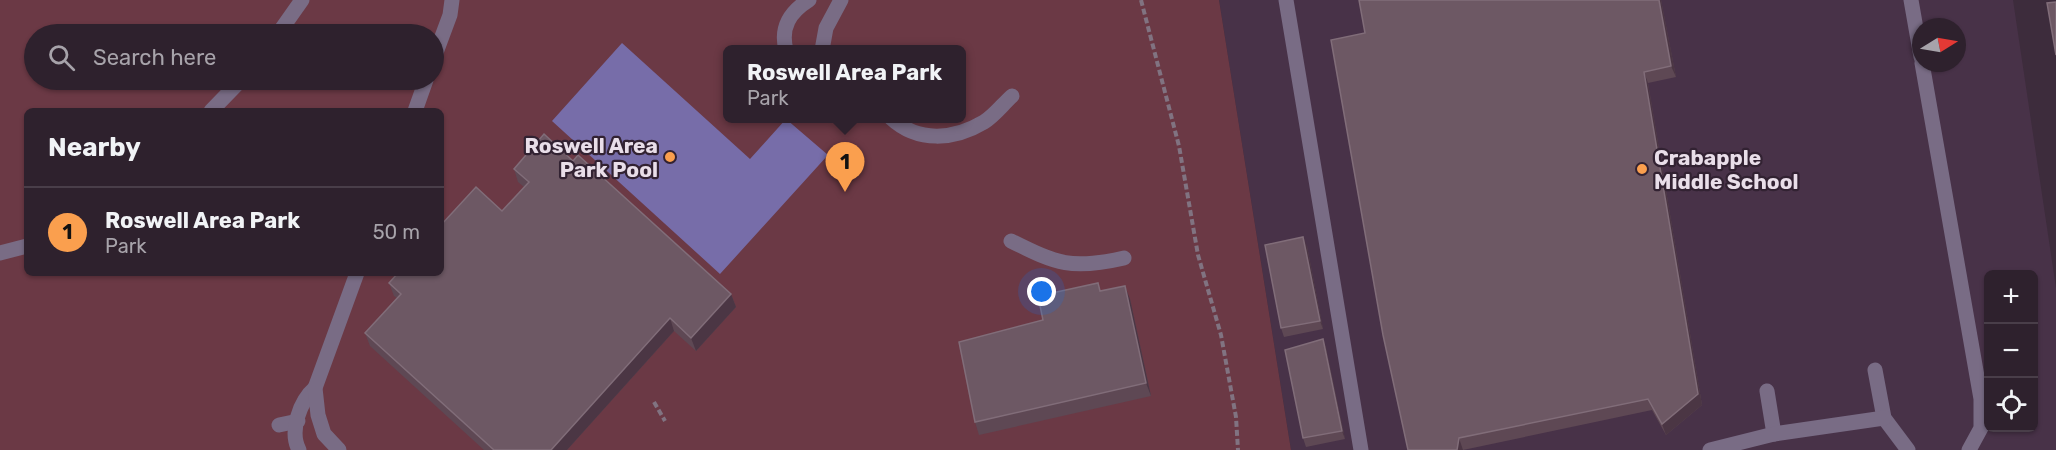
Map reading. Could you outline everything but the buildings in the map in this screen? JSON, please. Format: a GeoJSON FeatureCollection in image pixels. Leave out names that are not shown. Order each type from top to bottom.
{"type":"FeatureCollection","features":[{"type":"Feature","properties":{"kind":"street"},"geometry":{"type":"LineString","coordinates":[[285,24],[302,0]]}},
{"type":"Feature","properties":{"kind":"street"},"geometry":{"type":"LineString","coordinates":[[444,31],[452,0]]}},
{"type":"Feature","properties":{"kind":"street"},"geometry":{"type":"LineString","coordinates":[[786,45],[784,30],[796,8],[808,0]]}},
{"type":"Feature","properties":{"kind":"street"},"geometry":{"type":"LineString","coordinates":[[823,45],[826,28],[841,0]]}},
{"type":"Feature","properties":{"kind":"street"},"geometry":{"type":"LineString","coordinates":[[1286,0],[1361,450]]}},
{"type":"Feature","properties":{"kind":"street"},"geometry":{"type":"LineString","coordinates":[[1911,0],[1914,18]]}},
{"type":"Feature","properties":{"kind":"street"},"geometry":{"type":"LineString","coordinates":[[1924,72],[1981,399],[1981,428],[1969,450]]}},
{"type":"Feature","properties":{"kind":"street"},"geometry":{"type":"LineString","coordinates":[[213,108],[231,90]]}},
{"type":"Feature","properties":{"kind":"street"},"geometry":{"type":"LineString","coordinates":[[417,108],[423,90]]}},
{"type":"Feature","properties":{"kind":"street"},"geometry":{"type":"LineString","coordinates":[[899,123],[920,136],[948,134],[986,121],[1012,96]]}},
{"type":"Feature","properties":{"kind":"street"},"geometry":{"type":"LineString","coordinates":[[1011,241],[1051,261],[1071,265],[1124,258]]}},
{"type":"Feature","properties":{"kind":"street"},"geometry":{"type":"LineString","coordinates":[[0,253],[24,247]]}},
{"type":"Feature","properties":{"kind":"street"},"geometry":{"type":"LineString","coordinates":[[339,450],[324,434],[318,415],[315,388],[356,276]]}},
{"type":"Feature","properties":{"kind":"street"},"geometry":{"type":"LineString","coordinates":[[1875,370],[1884,418],[1908,450]]}},
{"type":"Feature","properties":{"kind":"street"},"geometry":{"type":"LineString","coordinates":[[299,450],[295,443],[304,397],[315,388]]}},
{"type":"Feature","properties":{"kind":"street"},"geometry":{"type":"LineString","coordinates":[[1767,391],[1774,434]]}},
{"type":"Feature","properties":{"kind":"street"},"geometry":{"type":"LineString","coordinates":[[1710,450],[1774,434],[1884,418]]}},
{"type":"Feature","properties":{"kind":"street"},"geometry":{"type":"LineString","coordinates":[[279,425],[298,421]]}},
{"type":"Feature","properties":{"kind":"path"},"geometry":{"type":"LineString","coordinates":[[1141,0],[1179,146],[1198,255],[1221,335],[1236,417],[1238,450]]}},
{"type":"Feature","properties":{"kind":"path"},"geometry":{"type":"LineString","coordinates":[[654,402],[665,421]]}},
{"type":"Feature","properties":{"kind":"shaded area"},"geometry":{"type":"Polygon","coordinates":[[[0,0],[1219,0],[1291,450],[0,450],[0,0]]]}},
{"type":"Feature","properties":{"kind":"shaded area","name":"Crabapple Middle School"},"geometry":{"type":"Polygon","coordinates":[[[1219,0],[2013,0],[2056,288],[2056,450],[1291,450],[1219,0]]]}},
{"type":"Feature","properties":{"kind":"shaded area","name":"Roswell Area Park Pool"},"geometry":{"type":"Polygon","coordinates":[[[622,43],[750,159],[782,123],[791,123],[828,155],[720,274],[552,121],[622,43]]]}},
{"type":"Feature","properties":{"kind":"place","name":"Roswell Area Park Pool"},"geometry":{"type":"Point","coordinates":[670,157]}},
{"type":"Feature","properties":{"kind":"place","name":"Crabapple Middle School"},"geometry":{"type":"Point","coordinates":[1642,169]}},
{"type":"Feature","properties":{"kind":"place","name":"Roswell Area Park"},"geometry":{"type":"Point","coordinates":[845,192]}}]}
